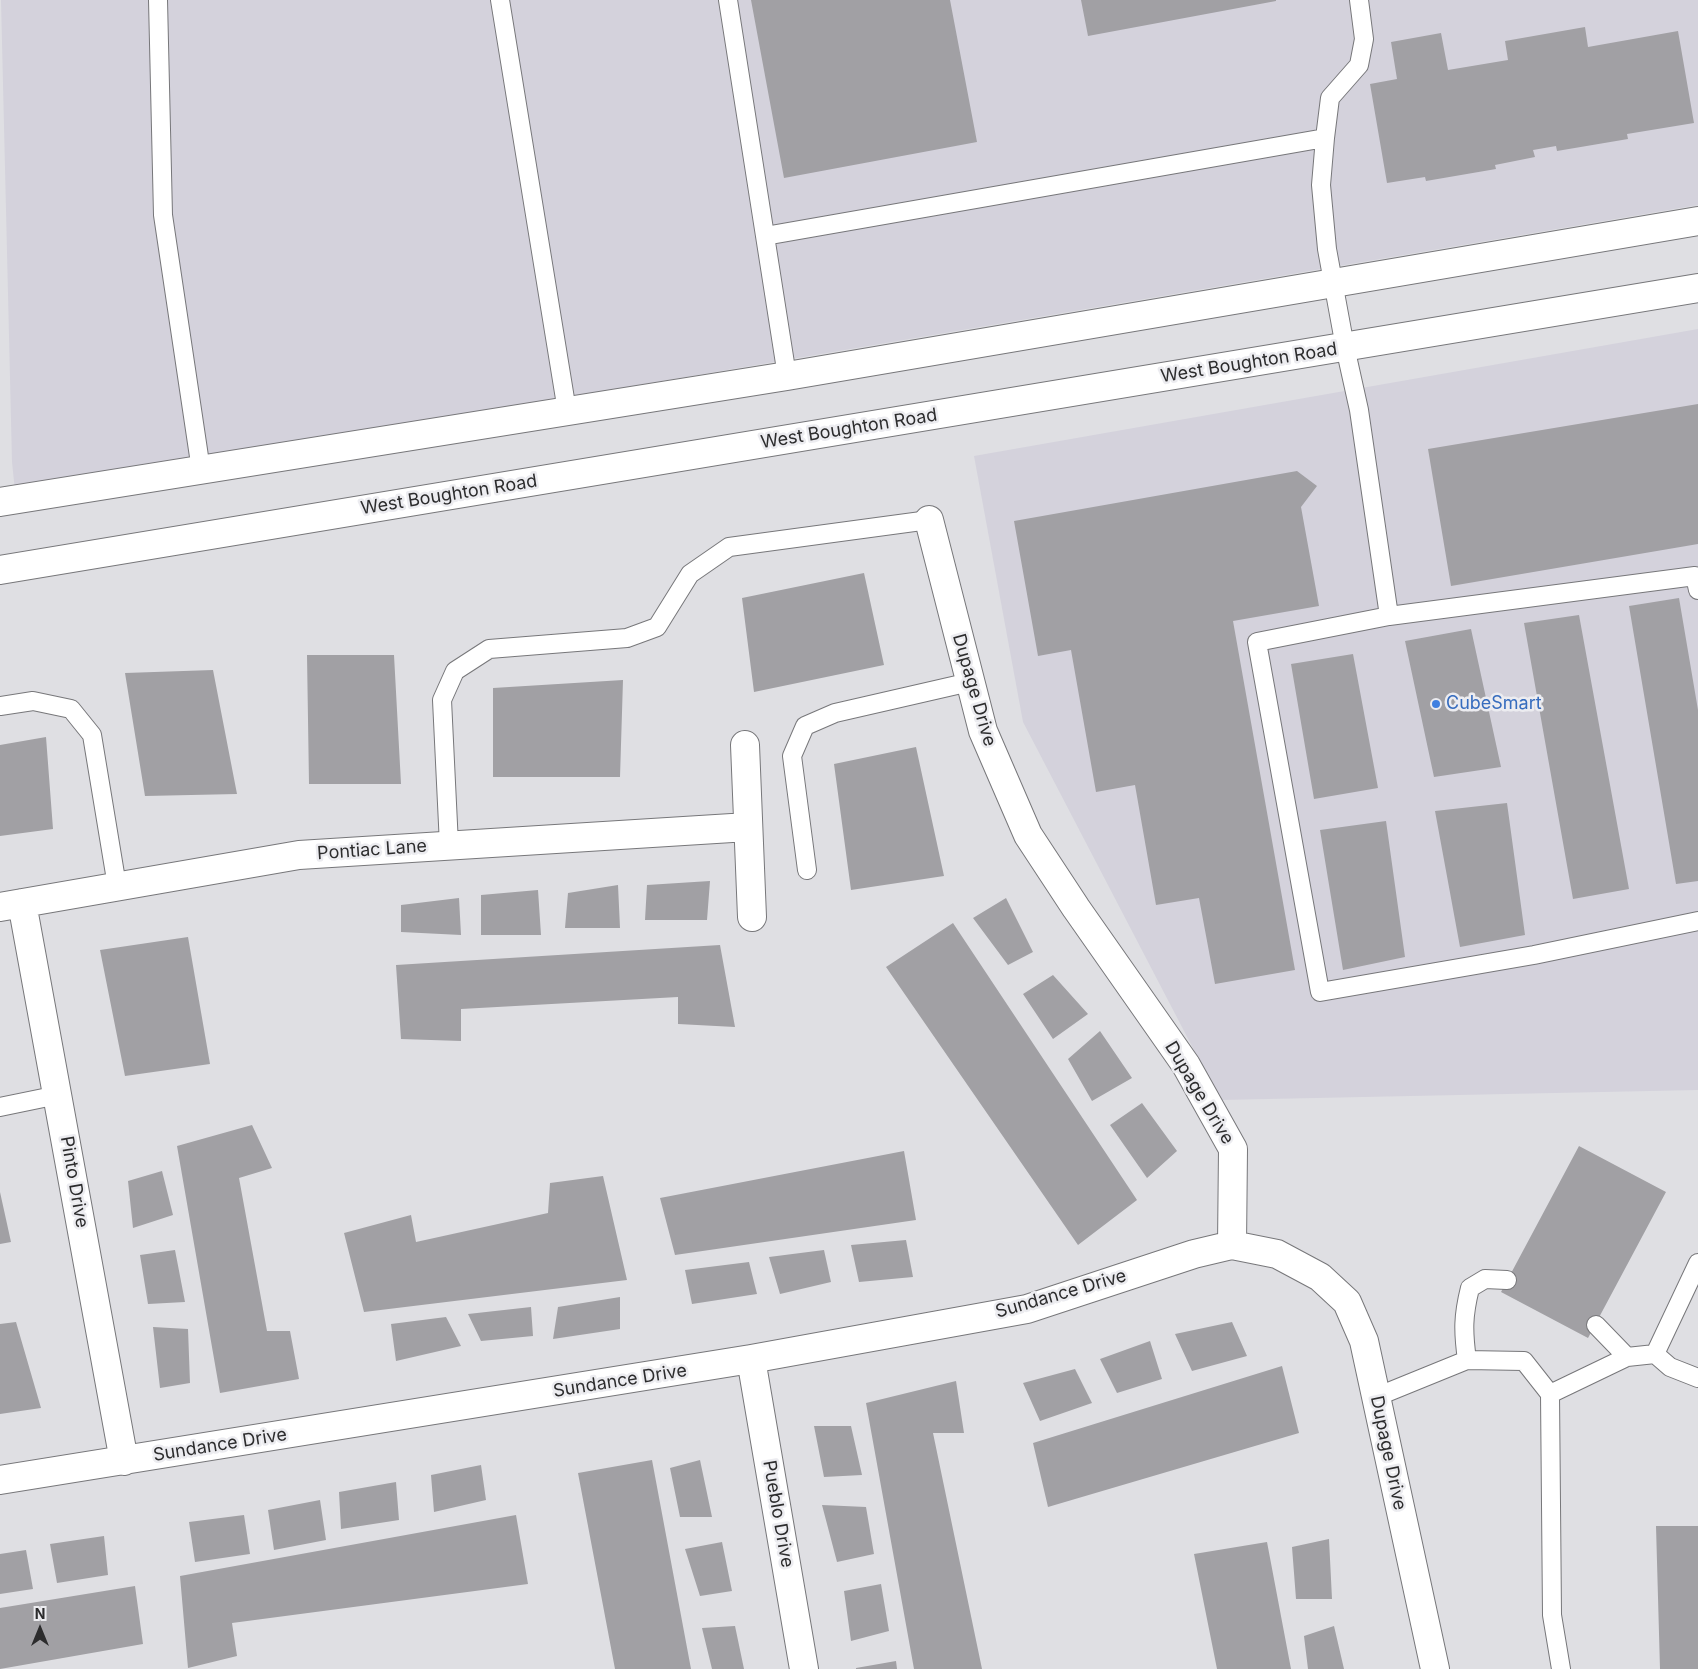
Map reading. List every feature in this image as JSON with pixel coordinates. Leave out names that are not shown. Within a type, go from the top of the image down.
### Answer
[{"type":"street","points":[[0,502],[787,376],[1698,221]]},
{"type":"street","name":"West Boughton Road","points":[[0,570],[1698,288]]},
{"type":"street","name":"Dupage Drive","points":[[929,520],[983,731],[1028,835],[1076,908],[1186,1065],[1233,1149],[1232,1245],[1277,1254],[1320,1277],[1347,1302],[1364,1341],[1435,1669]]},
{"type":"street","points":[[745,745],[752,917]]},
{"type":"street","name":"Pontiac Lane","points":[[11,905],[299,854],[748,827]]},
{"type":"street","name":"Pinto Drive","points":[[11,905],[58,1095],[124,1461]]},
{"type":"street","name":"Sundance Drive","points":[[0,1480],[751,1359],[1027,1309],[1194,1254],[1232,1245]]},
{"type":"street","name":"Pueblo Drive","points":[[751,1359],[804,1669]]},
{"type":"lane","points":[[158,0],[163,215],[201,470]]},
{"type":"lane","points":[[500,0],[567,411]]},
{"type":"lane","points":[[728,0],[787,376]]},
{"type":"lane","points":[[1359,0],[1364,39],[1360,65],[1330,98],[1321,185],[1328,249],[1345,347],[1359,410],[1389,616]]},
{"type":"lane","points":[[765,236],[1325,138]]},
{"type":"lane","points":[[449,845],[442,700],[456,671],[489,648],[628,638],[657,627],[690,574],[730,547],[929,520]]},
{"type":"lane","points":[[1698,590],[1695,576],[1389,616],[1258,642],[1320,992],[1534,955],[1698,921]]},
{"type":"lane","points":[[807,870],[792,756],[805,726],[835,713],[970,682]]},
{"type":"lane","points":[[0,706],[33,701],[71,708],[92,735],[117,886]]},
{"type":"lane","points":[[0,1107],[58,1095]]},
{"type":"lane","points":[[1655,1354],[1698,1263]]},
{"type":"lane","points":[[1467,1360],[1463,1330],[1470,1288],[1485,1279],[1507,1280]]},
{"type":"lane","points":[[1596,1325],[1627,1357]]},
{"type":"lane","points":[[1550,1394],[1627,1357],[1655,1354],[1670,1367],[1698,1378]]},
{"type":"lane","points":[[1376,1397],[1467,1360],[1524,1361],[1550,1394],[1552,1616],[1561,1669]]},
{"type":"shaded area","points":[[1,0],[1698,0],[1698,205],[15,491],[12,462]]},
{"type":"shaded area","points":[[1698,329],[1698,1090],[1220,1100],[1023,722],[974,456]]},
{"type":"building","points":[[751,0],[950,0],[977,142],[784,178]]},
{"type":"building","points":[[1081,0],[1276,0],[1276,1],[1088,36]]},
{"type":"building","points":[[1585,27],[1588,47],[1678,31],[1694,123],[1627,134],[1628,139],[1557,151],[1556,146],[1533,150],[1535,157],[1495,165],[1496,169],[1426,181],[1425,177],[1387,183],[1370,84],[1397,79],[1391,42],[1441,33],[1448,70],[1508,60],[1505,41]]},
{"type":"building","points":[[1698,404],[1698,544],[1451,586],[1428,449]]},
{"type":"building","points":[[1297,471],[1317,486],[1301,507],[1319,606],[1233,621],[1295,970],[1215,984],[1199,898],[1156,905],[1135,785],[1096,792],[1071,650],[1038,656],[1014,521]]},
{"type":"building","points":[[864,573],[884,665],[754,692],[742,598]]},
{"type":"building","points":[[1679,598],[1698,710],[1698,881],[1676,884],[1629,606]]},
{"type":"building","points":[[1579,615],[1629,889],[1573,899],[1524,623]]},
{"type":"building","points":[[1471,629],[1501,767],[1434,777],[1405,641]]},
{"type":"building","points":[[1353,654],[1378,788],[1314,799],[1291,664]]},
{"type":"building","points":[[307,655],[394,655],[401,784],[309,784]]},
{"type":"building","points":[[213,670],[237,794],[145,796],[125,673]]},
{"type":"building","points":[[623,680],[620,777],[493,777],[493,688]]},
{"type":"building","points":[[46,737],[53,829],[0,836],[0,745]]},
{"type":"building","points":[[916,747],[944,876],[851,890],[834,764]]},
{"type":"building","points":[[1507,803],[1525,935],[1460,947],[1435,811]]},
{"type":"building","points":[[1386,821],[1405,957],[1343,970],[1320,830]]},
{"type":"building","points":[[710,881],[707,920],[645,920],[647,885]]},
{"type":"building","points":[[618,885],[620,928],[565,928],[568,893]]},
{"type":"building","points":[[538,890],[541,935],[481,935],[481,895]]},
{"type":"building","points":[[459,898],[461,935],[401,932],[401,905]]},
{"type":"building","points":[[1006,898],[1033,952],[1008,965],[973,918]]},
{"type":"building","points":[[953,923],[1137,1200],[1078,1245],[886,967]]},
{"type":"building","points":[[188,937],[210,1064],[125,1076],[100,950]]},
{"type":"building","points":[[720,945],[735,1027],[678,1024],[678,997],[461,1009],[461,1041],[401,1039],[396,965]]},
{"type":"building","points":[[1053,975],[1088,1014],[1053,1039],[1023,994]]},
{"type":"building","points":[[1100,1031],[1132,1078],[1092,1101],[1068,1059]]},
{"type":"building","points":[[1142,1103],[1177,1151],[1147,1178],[1110,1125]]},
{"type":"building","points":[[252,1125],[272,1168],[239,1178],[267,1331],[290,1331],[299,1379],[220,1393],[177,1146]]},
{"type":"building","points":[[1579,1146],[1666,1192],[1588,1338],[1501,1292]]},
{"type":"building","points":[[904,1151],[916,1220],[675,1255],[660,1198]]},
{"type":"building","points":[[162,1171],[173,1215],[133,1228],[128,1181]]},
{"type":"building","points":[[603,1176],[627,1280],[364,1312],[344,1233],[411,1215],[416,1242],[548,1213],[550,1183]]},
{"type":"building","points":[[0,1192],[11,1242],[0,1244]]},
{"type":"building","points":[[906,1240],[913,1277],[859,1282],[851,1245]]},
{"type":"building","points":[[175,1250],[185,1302],[148,1304],[140,1255]]},
{"type":"building","points":[[824,1250],[831,1282],[780,1294],[769,1257]]},
{"type":"building","points":[[749,1262],[757,1294],[692,1304],[685,1270]]},
{"type":"building","points":[[620,1297],[620,1329],[553,1339],[558,1307]]},
{"type":"building","points":[[531,1307],[533,1336],[481,1341],[468,1314]]},
{"type":"building","points":[[446,1317],[461,1346],[396,1361],[391,1324]]},
{"type":"building","points":[[16,1322],[41,1408],[0,1414],[0,1324]]},
{"type":"building","points":[[1232,1322],[1247,1356],[1192,1371],[1175,1334]]},
{"type":"building","points":[[153,1327],[188,1329],[190,1383],[160,1388]]},
{"type":"building","points":[[1150,1341],[1162,1379],[1117,1393],[1100,1359]]},
{"type":"building","points":[[1282,1366],[1299,1433],[1048,1507],[1033,1443]]},
{"type":"building","points":[[1075,1369],[1092,1403],[1040,1421],[1023,1383]]},
{"type":"building","points":[[956,1381],[964,1433],[933,1433],[982,1669],[914,1669],[866,1403]]},
{"type":"building","points":[[814,1426],[851,1426],[862,1475],[824,1477]]},
{"type":"building","points":[[652,1460],[691,1669],[615,1669],[578,1473]]},
{"type":"building","points":[[700,1460],[712,1517],[680,1517],[670,1468]]},
{"type":"building","points":[[481,1465],[486,1500],[434,1512],[431,1475]]},
{"type":"building","points":[[396,1482],[399,1520],[341,1529],[339,1492]]},
{"type":"building","points":[[320,1500],[326,1540],[274,1550],[268,1510]]},
{"type":"building","points":[[822,1505],[866,1507],[874,1554],[837,1562]]},
{"type":"building","points":[[244,1515],[250,1554],[195,1562],[189,1522]]},
{"type":"building","points":[[516,1515],[528,1584],[232,1623],[237,1656],[188,1668],[180,1576]]},
{"type":"building","points":[[1656,1526],[1698,1526],[1698,1669],[1660,1669]]},
{"type":"building","points":[[104,1536],[108,1575],[57,1583],[50,1544]]},
{"type":"building","points":[[1329,1539],[1332,1599],[1296,1599],[1292,1547]]},
{"type":"building","points":[[722,1542],[732,1591],[700,1596],[685,1549]]},
{"type":"building","points":[[1267,1542],[1291,1669],[1217,1669],[1194,1554]]},
{"type":"building","points":[[26,1550],[33,1589],[0,1594],[0,1554]]},
{"type":"building","points":[[881,1584],[889,1631],[851,1641],[844,1591]]},
{"type":"building","points":[[135,1586],[143,1644],[0,1669],[0,1608]]},
{"type":"building","points":[[735,1626],[744,1669],[712,1669],[702,1628]]},
{"type":"building","points":[[1334,1626],[1344,1669],[1308,1669],[1304,1636]]},
{"type":"building","points":[[896,1661],[897,1669],[856,1669],[856,1668]]},
{"type":"place","name":"CubeSmart","points":[[1436,704]]}]
